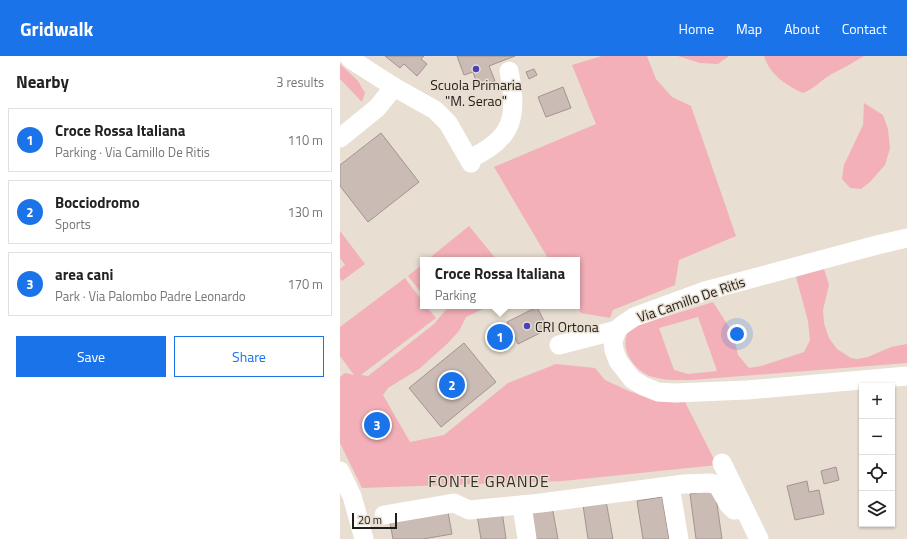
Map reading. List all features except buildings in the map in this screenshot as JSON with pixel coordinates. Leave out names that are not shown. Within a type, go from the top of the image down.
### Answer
[{"type":"street","points":[[348,56],[394,87],[435,110],[448,123],[470,161],[500,139],[509,127],[514,103],[509,71]]},
{"type":"street","points":[[340,138],[377,108],[394,87]]},
{"type":"street","name":"Via Camillo De Ritis","points":[[617,330],[634,317],[705,291],[907,238]]},
{"type":"street","points":[[559,345],[617,330]]},
{"type":"street","points":[[617,330],[613,341],[614,350],[618,361],[632,379],[643,386],[658,392],[675,393],[747,390],[907,376]]},
{"type":"street","points":[[722,463],[759,539]]},
{"type":"street","points":[[340,471],[352,496],[364,539]]},
{"type":"street","points":[[384,515],[454,503],[469,510],[522,505],[670,486],[710,483],[718,486],[728,505],[734,510],[744,509]]},
{"type":"street","points":[[670,486],[679,539]]},
{"type":"street","points":[[522,505],[527,539]]},
{"type":"shaded area","points":[[602,56],[647,56],[656,79],[672,97],[691,106],[736,236],[679,260],[675,285],[613,310],[610,318],[581,313],[578,309],[580,309],[580,257],[547,257],[494,167],[596,124],[572,65]]},
{"type":"shaded area","points":[[678,56],[729,56],[718,64],[700,63]]},
{"type":"shaded area","points":[[764,56],[864,56],[830,75],[803,93],[779,79],[770,69]]},
{"type":"shaded area","points":[[340,64],[358,81],[365,93],[362,102],[340,79]]},
{"type":"shaded area","points":[[864,103],[883,115],[888,129],[890,148],[885,165],[870,182],[861,189],[850,188],[842,179],[844,165],[863,125]]},
{"type":"shaded area","points":[[469,226],[494,257],[431,257]]},
{"type":"shaded area","points":[[340,231],[365,264],[342,281],[340,278],[340,269],[345,265],[340,258]]},
{"type":"shaded area","points":[[420,266],[420,291],[408,276]]},
{"type":"shaded area","points":[[824,269],[829,285],[823,310],[824,323],[829,338],[837,349],[851,358],[857,359],[868,357],[891,347],[907,344],[907,363],[691,380],[672,380],[647,375],[631,361],[625,341],[630,330],[636,326],[713,302],[733,333],[738,355],[749,368],[761,366],[804,352],[810,340],[808,321],[796,277]],"holes":[[[698,317],[717,371],[688,374],[674,370],[659,328]]]},
{"type":"shaded area","points":[[405,278],[420,298],[420,309],[428,309],[436,318],[361,375],[368,376],[434,324],[446,309],[483,309],[466,317],[459,331],[447,344],[419,369],[388,388],[383,395],[410,442],[444,435],[508,383],[556,364],[595,368],[605,380],[631,392],[662,399],[683,398],[717,465],[563,481],[362,488],[340,443],[340,377],[345,373],[354,375],[340,356],[340,327]]},
{"type":"place","name":"Scuola Primaria \"M. Serao\"","points":[[476,69]]},
{"type":"place","name":"CRI Ortona","points":[[527,326]]},
{"type":"place","name":"Croce Rossa Italiana","points":[[500,337]]},
{"type":"place","name":"Bocciodromo","points":[[452,385]]},
{"type":"place","name":"area cani","points":[[377,425]]},
{"type":"district","name":"FONTE GRANDE","points":[[489,481]]}]
